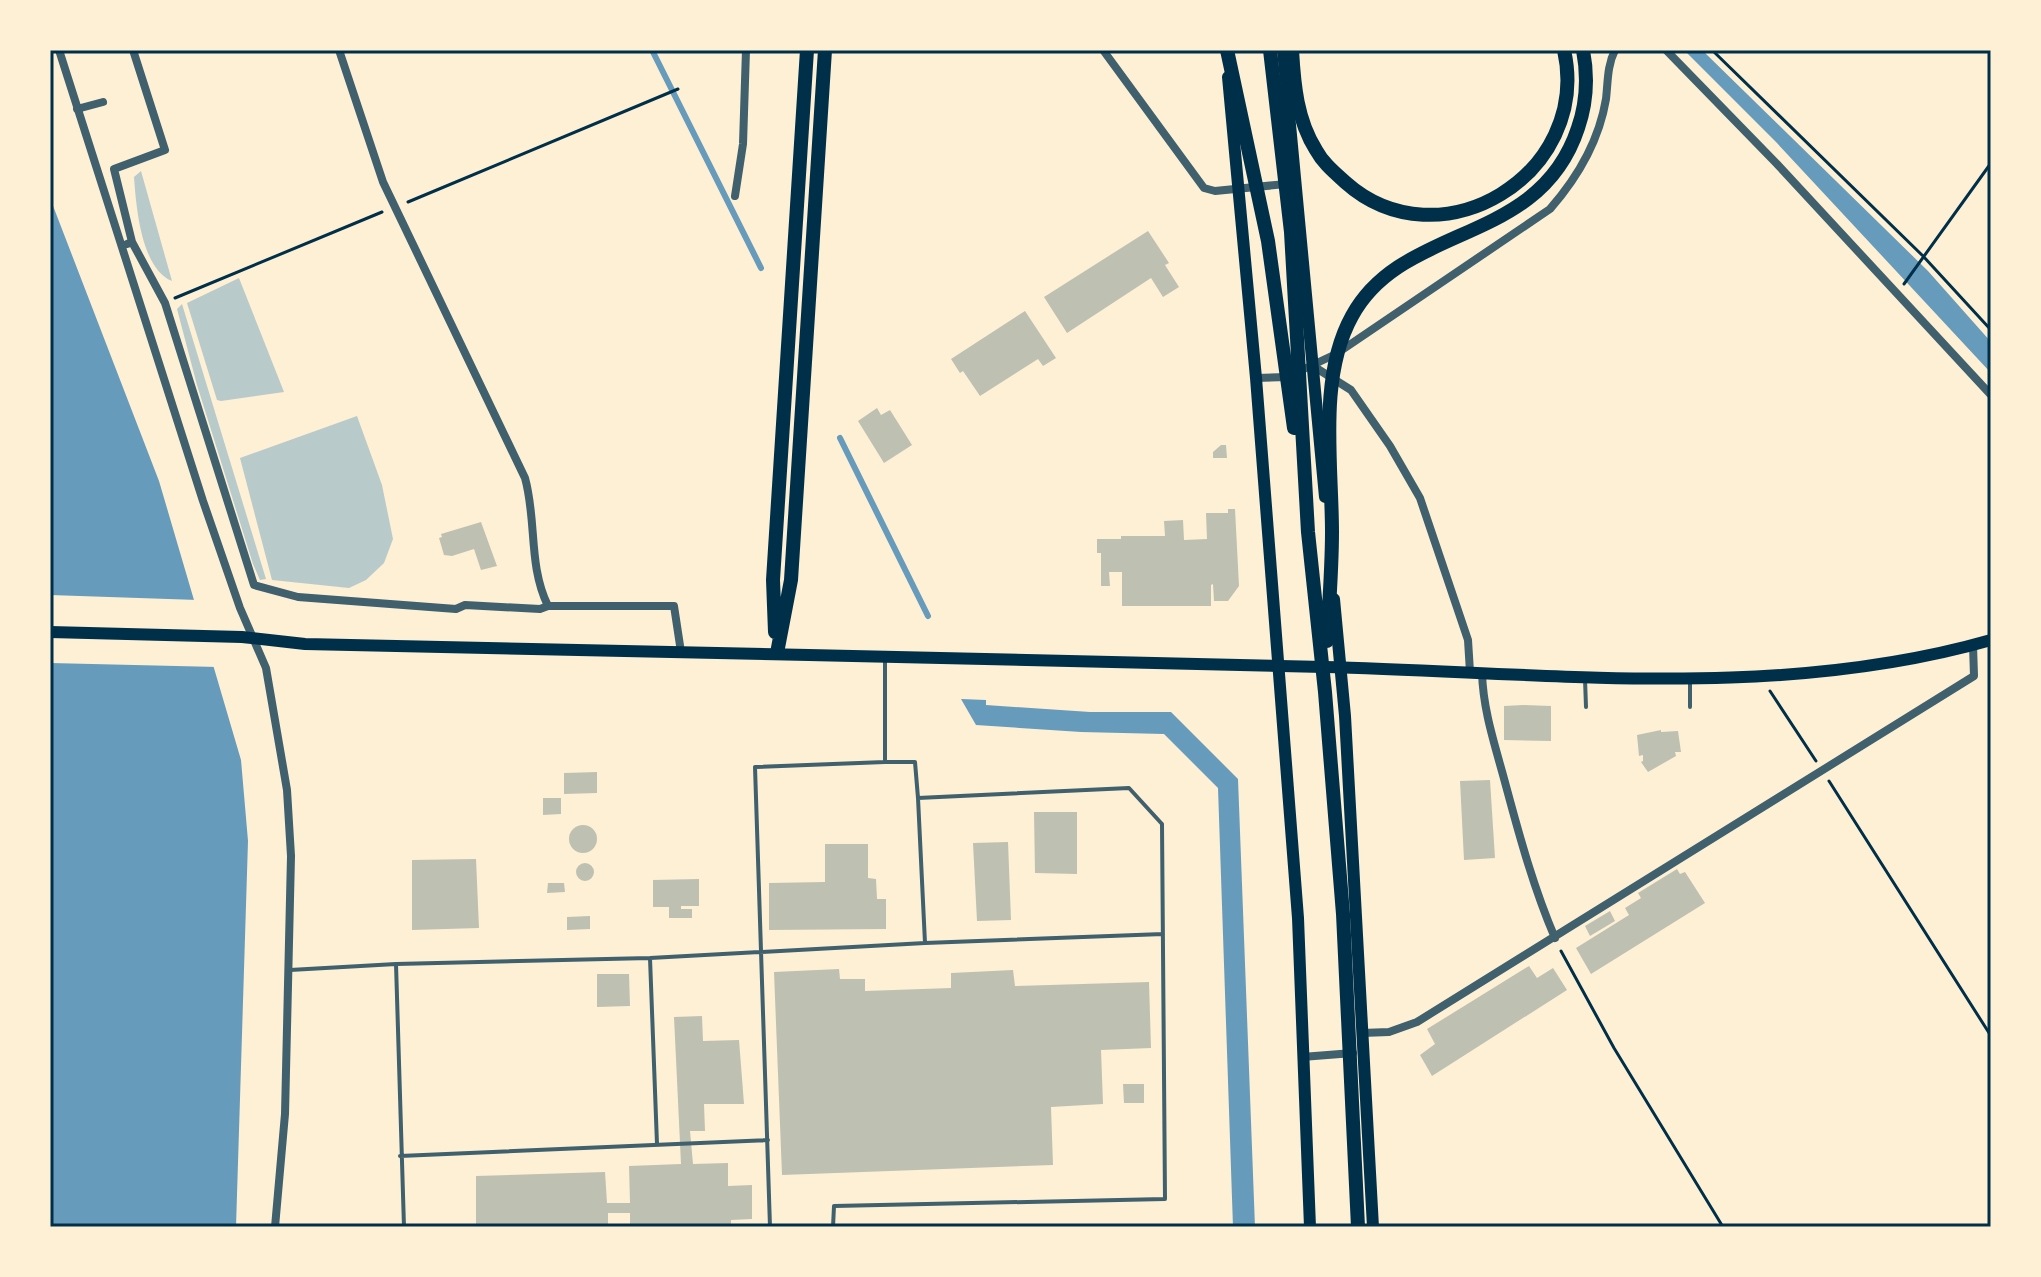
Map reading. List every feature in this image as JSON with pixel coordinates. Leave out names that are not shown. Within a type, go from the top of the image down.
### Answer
[{"type":"highway","points":[[777,653],[773,580],[807,50]]},
{"type":"highway","points":[[777,653],[791,580],[825,50]]},
{"type":"highway","points":[[1226,50],[1268,241],[1308,532],[1343,914],[1358,1227]]},
{"type":"highway","points":[[1270,50],[1291,232],[1308,532]]},
{"type":"highway","points":[[1292,50],[1298,104],[1316,151],[1350,187],[1383,205],[1418,214],[1467,210],[1493,200],[1517,184],[1538,162],[1554,140],[1563,111],[1567,82],[1564,50]]},
{"type":"highway","points":[[1325,692],[1332,534],[1331,409],[1334,362],[1342,337],[1366,295],[1383,278],[1427,251],[1497,220],[1543,186],[1560,166],[1573,143],[1587,90],[1583,50]]},
{"type":"main road","points":[[1226,50],[1256,378],[1298,918],[1310,1227]]},
{"type":"main road","points":[[1283,50],[1341,667],[1373,1227]]},
{"type":"main road","points":[[50,632],[248,637],[305,644],[1690,677],[1762,677],[1848,670],[1991,640]]},
{"type":"street","points":[[59,50],[248,637],[266,668],[287,790],[291,856],[285,1114],[275,1227]]},
{"type":"street","points":[[133,50],[165,150],[114,169],[132,242],[165,303],[254,585],[298,597],[456,609],[465,605],[540,609],[548,606],[674,606],[681,652]]},
{"type":"street","points":[[339,50],[365,134],[395,207],[525,478],[537,577],[548,606]]},
{"type":"street","points":[[735,196],[743,144],[746,50]]},
{"type":"street","points":[[1103,50],[1204,188],[1215,191],[1295,183]]},
{"type":"street","points":[[1256,378],[1287,377],[1336,354],[1550,209],[1574,180],[1593,144],[1615,50]]},
{"type":"street","points":[[1666,50],[1777,164],[1991,395]]},
{"type":"street","points":[[77,109],[103,102]]},
{"type":"street","points":[[121,246],[132,242]]},
{"type":"street","points":[[1313,366],[1351,390],[1390,446],[1420,498],[1468,640],[1524,851],[1555,938]]},
{"type":"street","points":[[1362,1033],[1389,1032],[1417,1022],[1974,676],[1973,645]]},
{"type":"street","points":[[1302,1057],[1363,1052]]},
{"type":"lane","points":[[885,656],[885,762]]},
{"type":"lane","points":[[1585,676],[1586,707]]},
{"type":"lane","points":[[1690,677],[1690,707]]},
{"type":"lane","points":[[770,1227],[755,767],[915,762],[925,943]]},
{"type":"lane","points":[[833,1227],[834,1206],[1165,1199],[1162,824],[1129,788],[918,798]]},
{"type":"lane","points":[[289,970],[396,964],[650,958],[1163,934]]},
{"type":"lane","points":[[650,958],[657,1144]]},
{"type":"lane","points":[[396,964],[404,1227]]},
{"type":"lane","points":[[400,1156],[768,1140]]},
{"type":"path","points":[[1712,50],[1923,256],[1991,330]]},
{"type":"path","points":[[165,303],[678,89]]},
{"type":"path","points":[[1904,284],[1991,163]]},
{"type":"path","points":[[1762,677],[1991,1036]]},
{"type":"path","points":[[1555,938],[1578,986],[1723,1227]]},
{"type":"shaded area","points":[[141,171],[172,281],[153,264],[142,235],[134,177]]},
{"type":"shaded area","points":[[239,278],[284,392],[221,401],[217,400],[187,303]]},
{"type":"shaded area","points":[[182,304],[266,579],[260,580],[253,564],[197,385],[177,309]]},
{"type":"shaded area","points":[[357,416],[382,485],[393,539],[384,563],[366,580],[349,588],[272,580],[240,458]]},
{"type":"water","points":[[1684,50],[1702,50],[1928,271],[1991,342],[1991,373],[1776,142]]},
{"type":"water","points":[[50,198],[159,481],[241,760],[248,841],[236,1227],[50,1227]]},
{"type":"water","points":[[961,699],[986,700],[986,705],[1090,712],[1171,712],[1238,779],[1255,1227],[1233,1227],[1218,788],[1164,734],[976,725]]},
{"type":"pier","points":[[50,595],[198,600],[218,667],[50,663]]},
{"type":"building","points":[[1148,231],[1169,263],[1165,265],[1179,287],[1163,297],[1151,278],[1067,333],[1044,297]]},
{"type":"building","points":[[1025,311],[1056,358],[1043,366],[1038,359],[980,396],[951,359]]},
{"type":"building","points":[[877,408],[881,415],[890,410],[912,445],[884,463],[858,421]]},
{"type":"building","points":[[1226,445],[1227,458],[1213,458],[1213,452]]},
{"type":"building","points":[[1228,509],[1235,509],[1239,586],[1228,601],[1214,601],[1213,584],[1211,606],[1122,606],[1122,572],[1109,572],[1110,586],[1101,586],[1101,553],[1097,553],[1097,539],[1165,536],[1164,521],[1183,520],[1184,540],[1207,539],[1206,513],[1228,513]]},
{"type":"building","points":[[481,522],[497,566],[481,570],[474,549],[452,556],[444,555],[439,538],[441,534]]},
{"type":"building","points":[[1504,706],[1551,706],[1551,741],[1504,740]]},
{"type":"building","points":[[1661,730],[1678,731],[1681,752],[1675,752],[1676,756],[1648,772],[1641,762],[1643,755],[1639,756],[1637,735]]},
{"type":"building","points":[[597,772],[597,793],[564,794],[564,773]]},
{"type":"building","points":[[1490,780],[1495,858],[1464,860],[1460,781]]},
{"type":"building","points":[[543,798],[561,798],[561,814],[543,815]]},
{"type":"building","points":[[1034,812],[1077,812],[1077,874],[1035,873]]},
{"type":"building","points":[[583,825],[593,829],[597,839],[593,849],[583,853],[573,849],[569,839],[573,829]]},
{"type":"building","points":[[1008,842],[1011,920],[977,921],[973,843]]},
{"type":"building","points":[[825,844],[868,844],[868,878],[876,879],[877,899],[886,899],[886,929],[769,930],[769,883],[825,882]]},
{"type":"building","points":[[476,859],[479,928],[412,930],[412,860]]},
{"type":"building","points":[[585,863],[594,872],[585,881],[576,872]]},
{"type":"building","points":[[1677,869],[1680,874],[1685,872],[1705,903],[1591,974],[1576,948],[1629,915],[1625,908],[1641,898],[1638,893]]},
{"type":"building","points":[[699,879],[699,906],[681,906],[681,909],[692,909],[692,918],[669,918],[669,907],[653,907],[653,880]]},
{"type":"building","points":[[548,883],[564,883],[565,892],[547,893]]},
{"type":"building","points":[[1610,911],[1615,921],[1590,936],[1585,926]]},
{"type":"building","points":[[590,916],[590,929],[567,930],[567,917]]},
{"type":"building","points":[[1529,966],[1537,978],[1553,968],[1567,990],[1432,1076],[1420,1055],[1435,1044],[1427,1029]]},
{"type":"building","points":[[839,969],[840,979],[865,979],[865,991],[951,988],[951,973],[1013,970],[1015,986],[1149,982],[1151,1048],[1101,1050],[1103,1104],[1051,1107],[1053,1165],[782,1175],[774,972]]},
{"type":"building","points":[[597,974],[629,974],[630,1006],[597,1007]]},
{"type":"building","points":[[702,1016],[703,1041],[739,1040],[744,1104],[704,1104],[705,1131],[690,1131],[693,1164],[728,1163],[728,1186],[752,1185],[752,1219],[731,1220],[731,1227],[630,1227],[630,1213],[608,1213],[608,1227],[476,1227],[476,1176],[605,1172],[607,1203],[630,1203],[629,1166],[681,1164],[674,1017]]},
{"type":"building","points":[[1123,1084],[1144,1084],[1144,1103],[1124,1103]]},
{"type":"waterway","points":[[652,50],[761,268]]},
{"type":"waterway","points":[[840,438],[928,616]]}]
